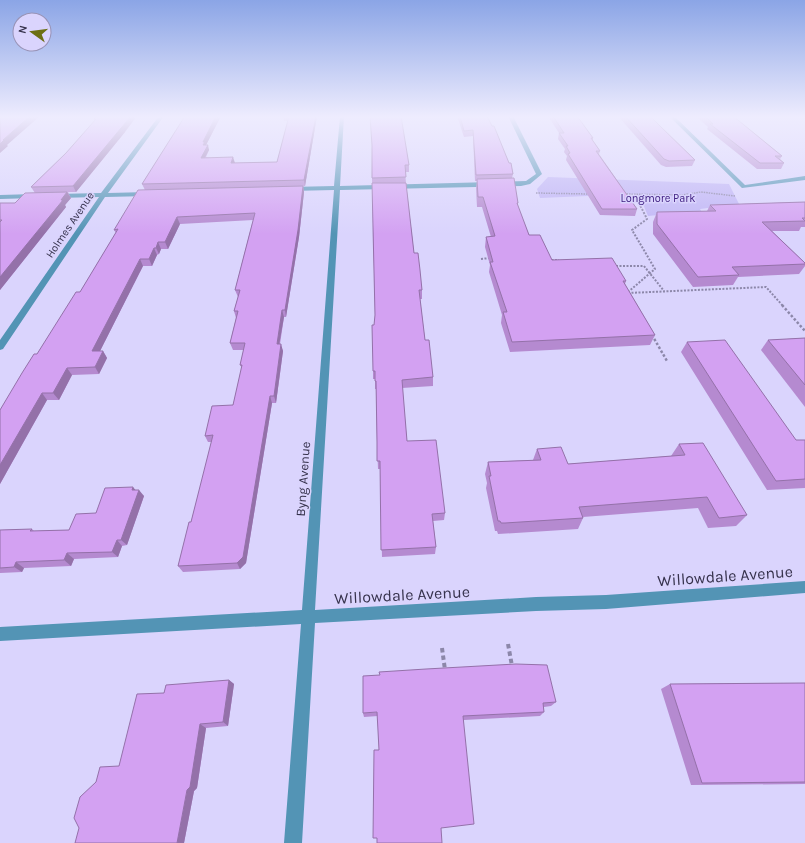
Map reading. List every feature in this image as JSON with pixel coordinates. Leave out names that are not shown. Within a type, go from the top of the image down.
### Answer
[{"type":"street","name":"Holmes Avenue","points":[[0,347],[104,194],[133,155]]},
{"type":"street","name":"Byng Avenue","points":[[293,843],[339,155]]},
{"type":"street","points":[[282,189],[521,184],[528,183],[539,174],[530,155]]},
{"type":"street","points":[[711,155],[744,187],[805,178]]},
{"type":"street","points":[[46,196],[157,193]]},
{"type":"street","points":[[0,197],[39,196]]},
{"type":"street","name":"Willowdale Avenue","points":[[0,634],[308,618],[536,604],[606,602],[805,587]]},
{"type":"path","points":[[621,194],[682,194],[701,192],[740,197]]},
{"type":"path","points":[[535,193],[592,194]]},
{"type":"path","points":[[626,293],[655,269],[632,230],[647,219],[635,194]]},
{"type":"path","points":[[546,257],[547,260],[562,260]]},
{"type":"path","points":[[481,259],[495,258]]},
{"type":"path","points":[[614,261],[619,273]]},
{"type":"path","points":[[616,266],[644,266],[664,291]]},
{"type":"path","points":[[624,286],[630,300]]},
{"type":"path","points":[[626,293],[766,287],[805,331]]},
{"type":"path","points":[[651,334],[667,361]]},
{"type":"path","points":[[508,644],[512,669]]},
{"type":"path","points":[[442,648],[445,672]]},
{"type":"green space","name":"Longmore Park","points":[[548,177],[729,184],[739,204],[700,209],[704,216],[648,216],[640,197],[635,194],[540,198],[537,189]]},
{"type":"building","points":[[64,155],[98,155],[73,186],[31,187]]},
{"type":"building","points":[[160,155],[202,155],[201,158],[233,157],[231,163],[277,162],[279,155],[309,155],[304,180],[142,184]]},
{"type":"building","points":[[372,155],[407,155],[409,165],[405,165],[406,177],[372,178]]},
{"type":"building","points":[[475,155],[506,155],[509,163],[511,163],[513,174],[476,175]]},
{"type":"building","points":[[569,155],[599,155],[637,209],[602,209]]},
{"type":"building","points":[[661,155],[690,155],[695,160],[669,161]]},
{"type":"building","points":[[750,155],[781,155],[775,156],[784,163],[760,163]]},
{"type":"building","points":[[514,178],[517,203],[529,235],[540,235],[552,260],[612,258],[626,281],[623,281],[655,335],[512,342],[503,312],[507,312],[490,262],[493,262],[486,237],[495,236],[483,197],[478,197],[477,179]]},
{"type":"building","points":[[372,183],[406,183],[414,253],[418,253],[422,290],[419,290],[425,340],[429,340],[433,377],[402,380],[407,441],[436,440],[445,513],[432,514],[436,547],[381,550],[380,461],[377,461],[376,381],[375,371],[373,371],[372,325],[374,325],[375,315]]},
{"type":"building","points":[[303,186],[298,230],[285,310],[282,310],[277,344],[281,344],[274,396],[270,396],[243,557],[237,563],[178,566],[189,522],[191,522],[213,435],[205,436],[212,406],[233,405],[242,365],[240,365],[245,343],[230,343],[238,311],[234,311],[240,290],[235,290],[255,213],[177,217],[165,242],[158,242],[149,259],[140,259],[92,351],[103,351],[95,367],[67,368],[53,393],[42,393],[0,465],[0,410],[34,354],[37,354],[76,292],[80,292],[118,229],[114,230],[138,190]]},
{"type":"building","points":[[67,192],[61,200],[63,200],[0,277],[0,222],[2,220],[0,220],[0,203],[15,203],[25,193]]},
{"type":"building","points":[[805,202],[805,218],[802,218],[805,221],[762,222],[805,264],[732,267],[739,275],[698,277],[657,224],[657,212],[716,211],[710,205]]},
{"type":"building","points":[[805,338],[805,385],[768,340]]},
{"type":"building","points":[[725,340],[796,440],[805,440],[805,479],[776,481],[687,342]]},
{"type":"building","points":[[703,443],[747,515],[719,518],[707,497],[579,507],[583,518],[505,523],[498,521],[489,476],[491,476],[488,462],[541,460],[537,449],[561,447],[568,464],[685,455],[679,444]]},
{"type":"building","points":[[133,487],[132,490],[139,490],[121,540],[117,540],[112,552],[67,553],[64,560],[16,562],[14,567],[0,568],[0,530],[69,530],[76,514],[96,513],[105,488]]},
{"type":"building","points":[[516,664],[547,665],[556,702],[543,703],[544,712],[463,716],[474,824],[441,828],[442,843],[377,843],[377,838],[373,838],[374,750],[379,750],[377,712],[363,713],[363,676],[380,675],[379,672]]},
{"type":"building","points":[[229,680],[223,722],[200,724],[190,787],[187,790],[177,843],[75,843],[79,828],[74,818],[80,797],[96,782],[100,767],[119,766],[137,694],[164,693],[166,685]]},
{"type":"building","points":[[805,683],[805,782],[702,783],[670,684]]}]
